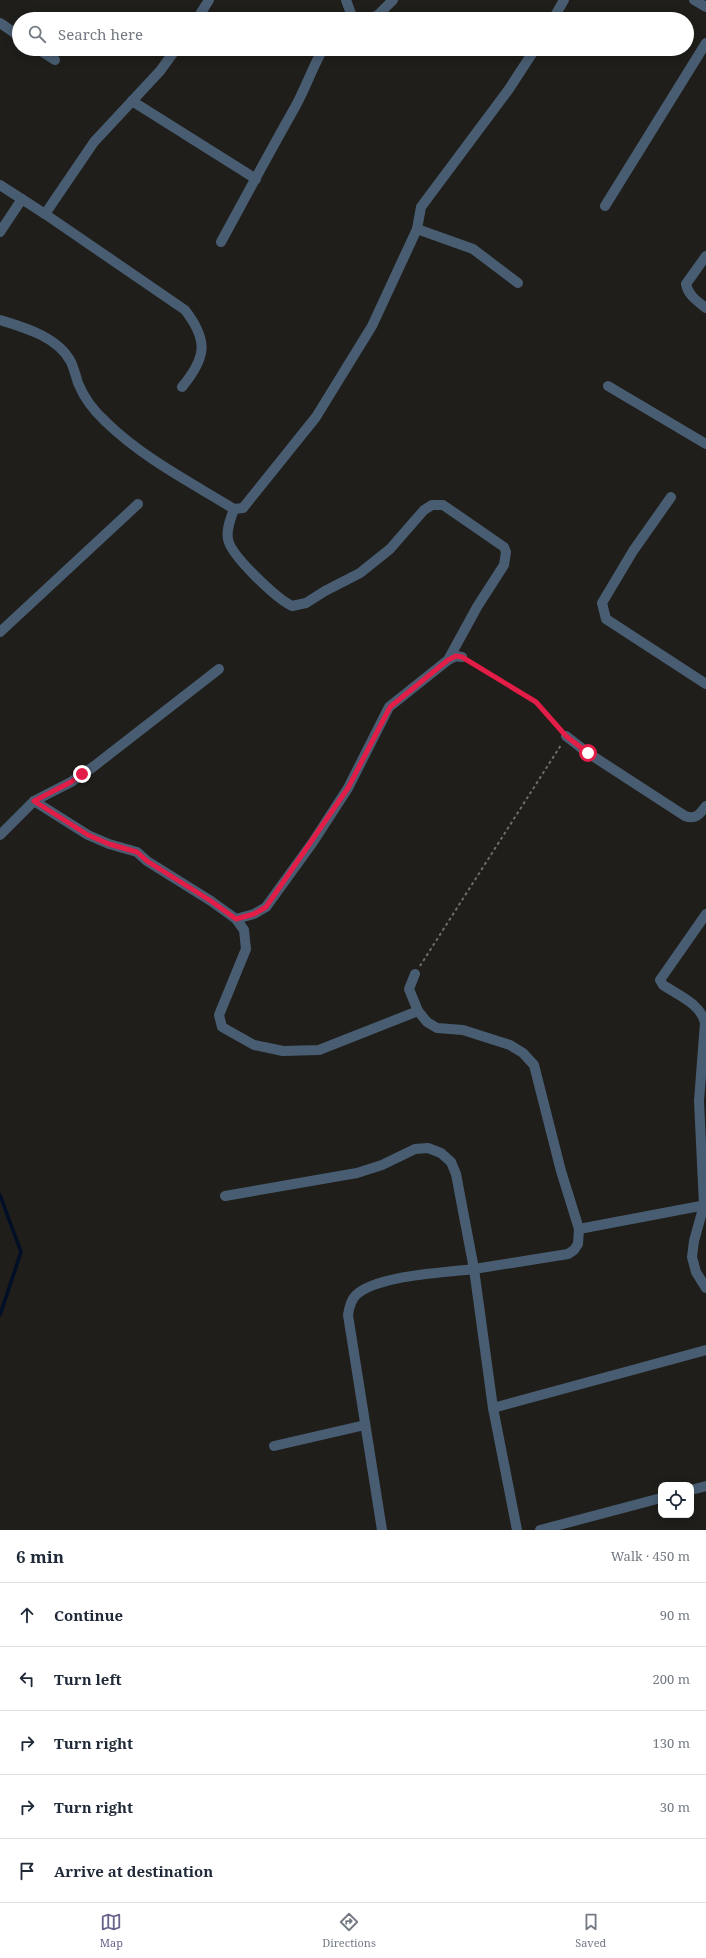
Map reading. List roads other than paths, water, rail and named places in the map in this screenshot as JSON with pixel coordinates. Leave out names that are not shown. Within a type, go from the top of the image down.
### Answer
[{"type":"street","points":[[201,12],[209,0]]},
{"type":"street","points":[[346,0],[350,12]]},
{"type":"street","points":[[381,12],[393,0]]},
{"type":"street","points":[[557,12],[564,0]]},
{"type":"street","points":[[694,0],[706,7]]},
{"type":"street","points":[[0,23],[12,31]]},
{"type":"street","points":[[605,206],[706,43]]},
{"type":"street","points":[[49,56],[55,60]]},
{"type":"street","points":[[45,214],[94,142],[160,71],[171,56]]},
{"type":"street","points":[[221,242],[282,128],[294,109],[320,56]]},
{"type":"street","points":[[0,320],[30,330],[61,348],[71,363],[85,397],[105,421],[146,455],[234,509],[243,508],[316,417],[372,326],[417,229],[421,207],[509,89],[530,56]]},
{"type":"street","points":[[132,101],[256,179]]},
{"type":"street","points":[[0,185],[185,310],[197,325],[203,348],[199,362],[182,387]]},
{"type":"street","points":[[0,232],[22,199]]},
{"type":"street","points":[[417,229],[473,249],[518,283]]},
{"type":"street","points":[[706,256],[686,284],[691,296],[706,308]]},
{"type":"street","points":[[608,386],[706,444]]},
{"type":"street","points":[[670,497],[602,603],[603,611],[606,619],[706,684]]},
{"type":"street","points":[[0,632],[138,504]]},
{"type":"street","points":[[234,509],[229,521],[228,538],[233,552],[278,596],[292,606],[306,603],[325,591],[360,573],[390,549],[424,510],[432,505],[443,505],[504,547],[506,552],[504,565],[477,608],[448,660]]},
{"type":"street","points":[[236,919],[254,914],[266,907],[348,788],[390,707],[448,660],[456,656],[462,657]]},
{"type":"street","points":[[0,835],[34,801],[71,782],[93,767],[219,669]]},
{"type":"street","points":[[566,736],[588,753],[685,816],[692,818],[697,816],[706,806]]},
{"type":"street","points":[[34,801],[88,835],[109,844],[137,852],[147,861],[211,901],[236,919],[244,930],[246,949],[219,1015],[222,1026],[254,1045],[283,1051],[319,1050],[418,1011]]},
{"type":"street","points":[[706,914],[660,980],[663,984],[702,1011],[705,1023],[699,1101],[705,1205],[694,1241],[692,1257],[696,1272],[706,1288]]},
{"type":"street","points":[[382,1530],[348,1315],[350,1304],[356,1295],[382,1281],[474,1269],[568,1254],[574,1250],[578,1244],[580,1229],[561,1171],[534,1065],[523,1052],[510,1045],[463,1030],[437,1028],[427,1022],[418,1011],[409,990],[415,974]]},
{"type":"street","points":[[225,1196],[357,1172],[382,1165],[415,1150],[428,1148],[441,1153],[451,1162],[456,1174],[474,1269],[493,1408],[517,1530]]},
{"type":"street","points":[[580,1229],[705,1205]]},
{"type":"street","points":[[493,1408],[706,1350]]},
{"type":"street","points":[[274,1446],[365,1425]]},
{"type":"street","points":[[694,1489],[706,1486]]},
{"type":"street","points":[[540,1530],[658,1499]]},
{"type":"waterway","points":[[0,1195],[21,1252],[0,1315]]}]
